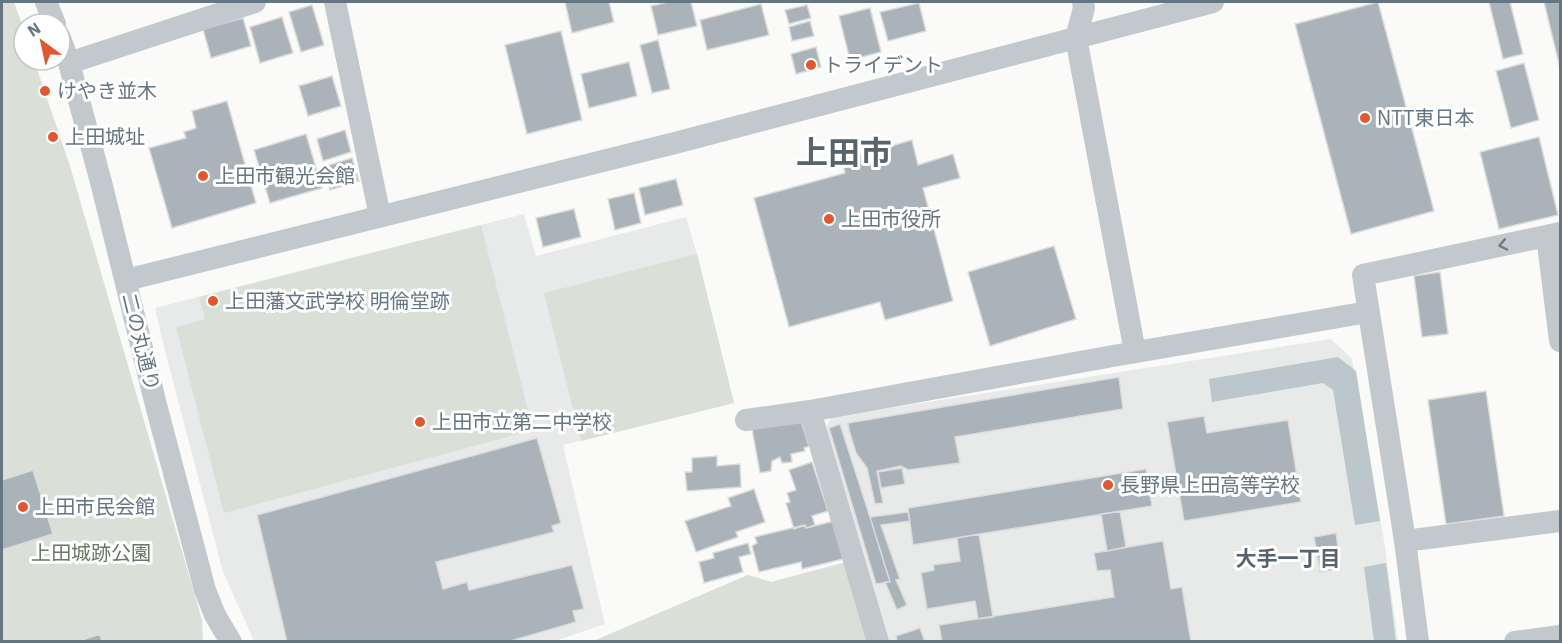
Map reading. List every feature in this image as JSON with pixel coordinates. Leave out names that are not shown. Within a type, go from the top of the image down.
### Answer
[{"type":"street","points":[[72,62],[255,2]]},
{"type":"street","points":[[335,2],[380,216]]},
{"type":"street","points":[[1083,2],[1084,9],[1076,38],[1135,352]]},
{"type":"street","points":[[126,280],[675,143],[1213,2]]},
{"type":"street","name":"二の丸通り","points":[[71,72],[205,590],[215,615],[231,642]]},
{"type":"street","points":[[1418,642],[1405,541],[1363,275],[1554,234],[1560,341]]},
{"type":"street","points":[[746,420],[810,411],[1368,312]]},
{"type":"street","points":[[810,411],[878,642]]},
{"type":"street","points":[[1405,541],[1560,521]]},
{"type":"street","points":[[1515,642],[1560,636]]},
{"type":"shaded area","name":"上田市立第二中学校","points":[[524,214],[536,256],[686,217],[734,403],[563,445],[605,624],[552,642],[254,641],[223,572],[155,308]]},
{"type":"shaded area","name":"長野県上田高等学校","points":[[1331,339],[1352,359],[1384,540],[1398,641],[591,642],[748,575],[771,582],[854,560],[824,430],[832,417]]},
{"type":"shaded area","points":[[1338,357],[1356,371],[1380,521],[1355,525],[1333,390],[1323,383],[1212,402],[1209,379]]},
{"type":"shaded area","points":[[1386,563],[1396,641],[1374,641],[1364,567]]},
{"type":"green space","name":"上田城跡公園","points":[[2,2],[14,2],[18,12],[12,12],[12,72],[38,72],[70,166],[202,620],[203,641],[2,641]]},
{"type":"green space","points":[[481,225],[533,430],[224,513],[176,327],[205,319],[199,297]]},
{"type":"green space","points":[[697,254],[734,403],[581,441],[544,293]]},
{"type":"green space","points":[[854,560],[878,642],[591,642],[748,575],[771,582]]},
{"type":"building","points":[[565,2],[609,2],[614,22],[572,33]]},
{"type":"building","points":[[668,2],[691,2],[697,26],[658,35],[651,6]]},
{"type":"building","name":"NTT東日本","points":[[1378,2],[1434,211],[1351,234],[1295,24]]},
{"type":"building","points":[[1489,2],[1510,2],[1523,54],[1503,59]]},
{"type":"building","points":[[1544,2],[1560,2],[1560,68]]},
{"type":"building","points":[[919,3],[926,31],[888,41],[880,12]]},
{"type":"building","points":[[761,4],[769,35],[707,50],[700,20]]},
{"type":"building","points":[[312,5],[324,45],[301,52],[289,12]]},
{"type":"building","points":[[807,5],[811,18],[789,24],[785,10]]},
{"type":"building","points":[[870,8],[881,52],[850,60],[839,16]]},
{"type":"building","points":[[282,17],[293,53],[260,63],[250,27]]},
{"type":"building","points":[[243,18],[251,46],[211,58],[203,29]]},
{"type":"building","points":[[810,21],[814,36],[792,41],[789,27]]},
{"type":"building","points":[[561,31],[582,120],[527,134],[505,45]]},
{"type":"building","points":[[658,40],[670,89],[652,93],[640,45]]},
{"type":"building","points":[[816,47],[821,67],[796,74],[791,54]]},
{"type":"building","points":[[629,62],[637,96],[589,108],[581,74]]},
{"type":"building","points":[[1524,63],[1539,120],[1511,128],[1496,71]]},
{"type":"building","points":[[332,76],[341,106],[308,116],[299,86]]},
{"type":"building","name":"上田市観光会館","points":[[227,101],[256,203],[172,228],[149,148],[186,138],[184,132],[196,128],[192,111]]},
{"type":"building","points":[[345,130],[351,152],[323,161],[317,139]]},
{"type":"building","points":[[306,134],[322,188],[270,203],[254,150]]},
{"type":"building","points":[[1539,137],[1558,215],[1499,229],[1480,152]]},
{"type":"building","points":[[912,140],[918,165],[953,154],[960,178],[923,188],[953,301],[885,320],[880,302],[789,327],[754,198],[845,173],[842,160]]},
{"type":"building","points":[[352,158],[359,181],[330,190],[323,167]]},
{"type":"building","points":[[676,179],[683,205],[645,215],[639,188]]},
{"type":"building","points":[[634,193],[641,223],[615,230],[608,199]]},
{"type":"building","points":[[574,209],[581,237],[543,247],[536,218]]},
{"type":"building","points":[[1054,246],[1076,319],[990,346],[968,272]]},
{"type":"building","points":[[1440,272],[1448,334],[1422,337],[1414,276]]},
{"type":"building","points":[[1119,377],[1123,409],[955,437],[960,463],[908,470],[901,466],[877,471],[883,503],[875,504],[867,468],[856,453],[849,430],[848,423]]},
{"type":"building","points":[[1486,391],[1504,516],[1446,524],[1428,400]]},
{"type":"building","points":[[1204,416],[1207,433],[1288,420],[1301,502],[1184,521],[1167,422]]},
{"type":"building","points":[[801,420],[809,446],[804,448],[805,451],[791,454],[792,462],[782,463],[780,457],[772,461],[771,471],[760,473],[752,429]]},
{"type":"building","points":[[840,424],[890,582],[876,584],[829,428]]},
{"type":"building","points":[[537,438],[561,523],[552,526],[554,532],[436,562],[443,589],[467,582],[469,590],[572,565],[584,609],[573,611],[576,622],[507,642],[287,642],[257,515]]},
{"type":"building","points":[[717,456],[717,466],[740,464],[741,487],[687,491],[685,472],[692,472],[692,458]]},
{"type":"building","points":[[812,462],[828,511],[812,516],[815,525],[806,528],[805,525],[794,529],[786,503],[790,502],[787,493],[796,490],[789,470]]},
{"type":"building","points":[[902,468],[905,484],[881,488],[878,472]]},
{"type":"building","points":[[1146,469],[1152,506],[913,545],[908,508]]},
{"type":"building","name":"上田市民会館","points":[[33,470],[53,534],[2,550],[2,480]]},
{"type":"building","points":[[754,489],[765,522],[736,532],[738,537],[696,552],[685,521],[731,506],[728,498]]},
{"type":"building","points":[[1120,511],[1126,547],[1107,551],[1101,514]]},
{"type":"building","points":[[908,512],[910,521],[881,525],[900,579],[896,580],[907,605],[897,610],[885,582],[890,582],[870,517]]},
{"type":"building","points":[[834,521],[843,559],[802,569],[801,562],[759,572],[752,546],[757,543],[755,537],[805,525],[806,528]]},
{"type":"building","points":[[1336,533],[1341,569],[1320,572],[1314,537]]},
{"type":"building","points":[[979,534],[993,617],[978,619],[975,601],[927,609],[921,573],[934,570],[933,565],[960,561],[957,538]]},
{"type":"building","points":[[1163,541],[1171,589],[1182,587],[1191,642],[942,642],[939,625],[1114,597],[1110,570],[1097,571],[1094,553]]},
{"type":"building","points":[[748,543],[751,554],[739,557],[743,572],[704,583],[699,562],[714,558],[713,553]]},
{"type":"building","points":[[920,628],[925,642],[897,642],[896,636]]},
{"type":"building","points":[[100,634],[102,642],[86,642],[85,639]]},
{"type":"place","name":"トライデント","points":[[811,65]]},
{"type":"place","name":"けやき並木","points":[[45,91]]},
{"type":"place","name":"NTT東日本","points":[[1365,118]]},
{"type":"place","name":"上田城址","points":[[53,137]]},
{"type":"place","name":"上田市観光会館","points":[[203,176]]},
{"type":"place","name":"上田市役所","points":[[829,219]]},
{"type":"place","name":"上田藩文武学校 明倫堂跡","points":[[213,301]]},
{"type":"place","name":"上田市立第二中学校","points":[[420,422]]},
{"type":"place","name":"長野県上田高等学校","points":[[1108,485]]},
{"type":"place","name":"上田市民会館","points":[[23,507]]},
{"type":"district","name":"上田市","points":[[844,153]]},
{"type":"district","name":"大手一丁目","points":[[1288,559]]}]
